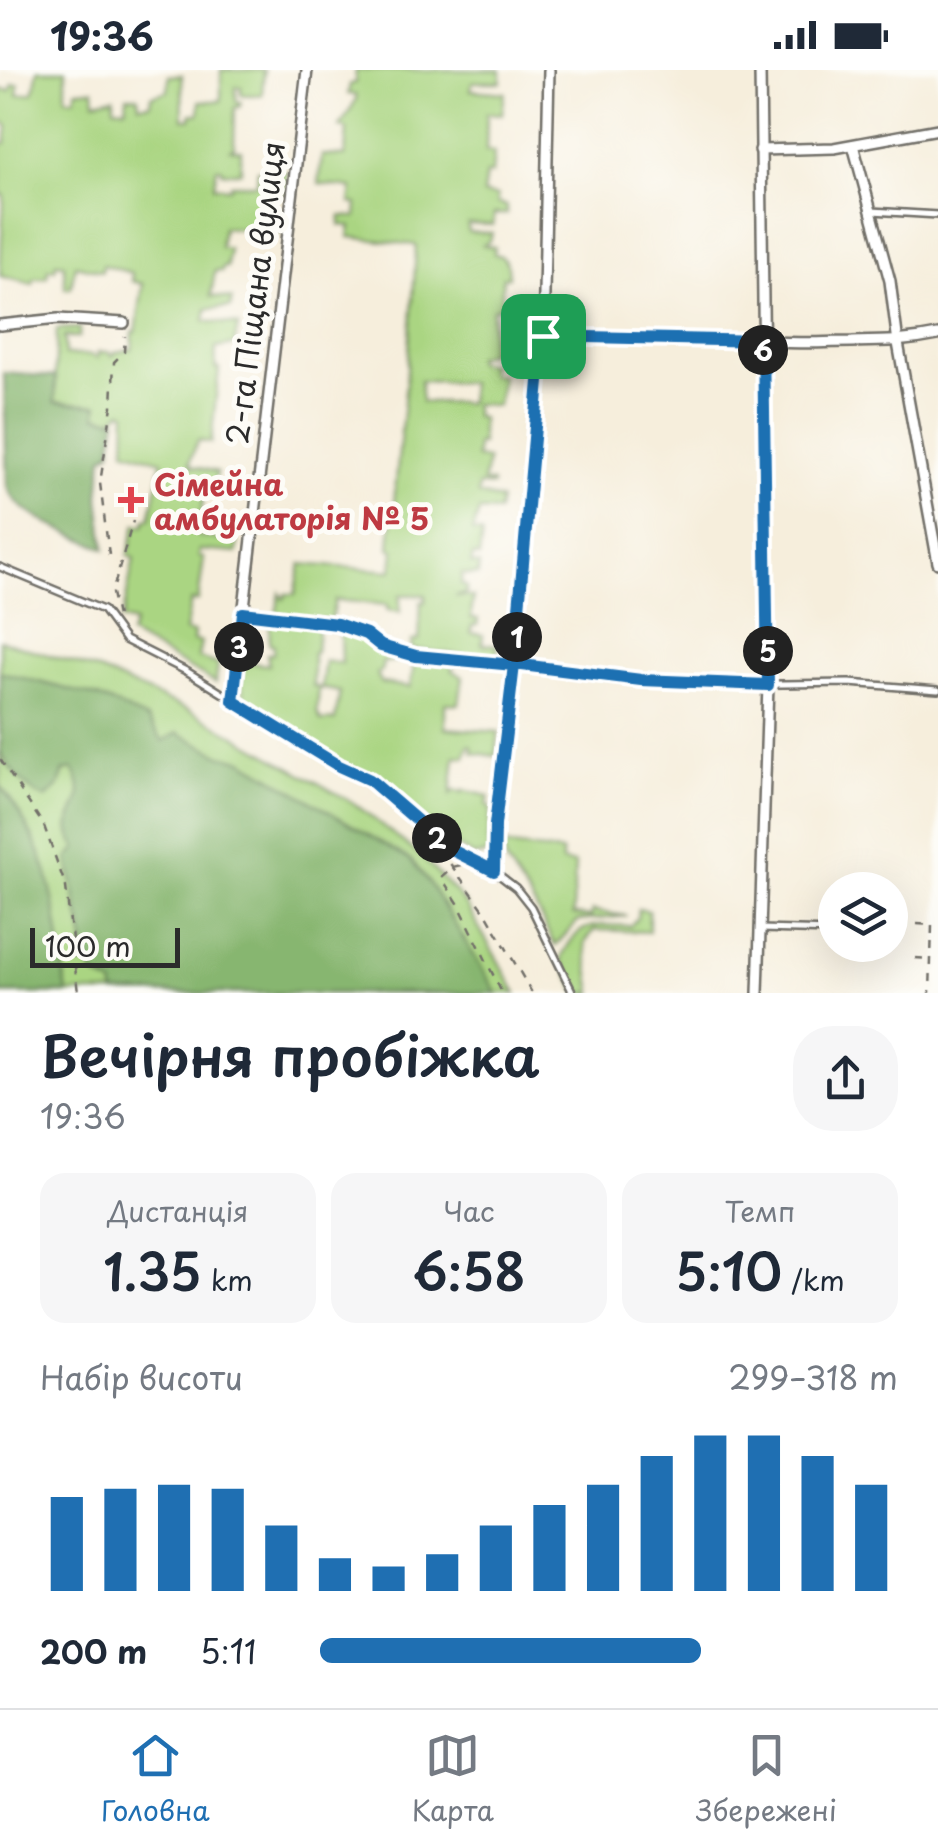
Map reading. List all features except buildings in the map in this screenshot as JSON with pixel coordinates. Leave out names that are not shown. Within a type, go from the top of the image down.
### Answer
[{"type":"street","name":"2-га Піщана вулиця","points":[[233,701],[306,70]]},
{"type":"street","points":[[494,871],[495,825],[514,665],[543,336],[549,70]]},
{"type":"street","points":[[758,993],[768,685],[760,70]]},
{"type":"street","points":[[760,150],[853,145],[938,129]]},
{"type":"street","points":[[853,145],[890,280],[898,344],[934,516],[938,563]]},
{"type":"street","points":[[0,325],[58,320],[124,322]]},
{"type":"street","points":[[543,336],[898,344],[938,335]]},
{"type":"lane","points":[[872,212],[938,214]]},
{"type":"lane","points":[[0,567],[102,610],[126,640],[188,672],[339,766],[370,780],[450,849],[494,871],[531,906],[573,993]]},
{"type":"lane","points":[[243,613],[337,624],[366,634],[381,646],[416,656],[641,680],[768,685],[849,683],[938,690]]},
{"type":"lane","points":[[760,929],[818,930]]},
{"type":"path","points":[[110,555],[100,472],[112,406],[114,362],[124,352],[126,336]]},
{"type":"path","points":[[120,624],[112,592],[134,521]]},
{"type":"path","points":[[0,759],[44,826],[66,887],[78,993]]},
{"type":"path","points":[[437,846],[486,913],[532,993]]},
{"type":"path","points":[[472,860],[452,867],[441,877],[502,993]]},
{"type":"path","points":[[917,924],[932,924],[930,993]]},
{"type":"path","points":[[915,958],[931,959]]},
{"type":"green space","points":[[38,70],[66,70],[66,98],[76,98],[76,90],[94,89],[95,101],[114,97],[114,107],[126,108],[127,96],[138,96],[139,105],[150,104],[151,96],[168,91],[169,76],[182,75],[183,119],[191,119],[191,114],[199,114],[200,101],[221,101],[221,70],[264,70],[262,95],[241,95],[241,87],[236,87],[236,101],[241,102],[240,107],[235,107],[231,149],[241,150],[241,172],[222,172],[222,168],[217,168],[214,186],[257,184],[258,170],[287,172],[284,194],[263,192],[257,222],[280,227],[279,233],[223,227],[220,247],[229,249],[227,267],[215,271],[211,296],[232,299],[231,307],[207,309],[205,321],[238,325],[234,345],[216,348],[215,368],[219,369],[211,443],[198,440],[190,461],[192,466],[217,472],[212,497],[204,496],[197,536],[238,542],[237,553],[200,550],[199,556],[204,558],[198,601],[191,601],[185,631],[194,633],[193,641],[201,642],[198,658],[218,664],[216,683],[130,635],[134,623],[122,620],[134,558],[128,556],[136,524],[144,526],[146,519],[150,519],[162,461],[125,450],[126,412],[121,411],[113,419],[97,416],[97,405],[54,402],[57,329],[80,328],[79,337],[64,337],[65,355],[97,358],[98,352],[112,356],[132,349],[143,284],[132,281],[132,273],[103,265],[102,271],[75,265],[71,288],[65,288],[64,264],[56,263],[55,269],[48,269],[47,277],[34,279],[33,284],[0,276],[4,195],[0,194],[0,143],[6,143],[8,126],[0,120],[0,89],[10,91],[13,84],[19,84],[18,95],[33,93]]},
{"type":"green space","points":[[356,70],[501,70],[501,82],[472,82],[471,90],[505,93],[502,114],[487,113],[486,151],[494,152],[492,174],[486,174],[483,194],[497,196],[497,203],[507,206],[507,214],[494,214],[493,225],[468,224],[468,232],[492,233],[490,241],[483,245],[494,247],[494,254],[503,257],[508,266],[509,277],[503,277],[501,308],[493,309],[490,352],[476,357],[476,362],[490,364],[490,374],[502,376],[497,406],[473,404],[475,417],[481,418],[481,444],[477,444],[476,458],[488,460],[483,482],[492,483],[479,485],[478,495],[500,500],[498,512],[479,511],[473,532],[482,534],[479,557],[473,556],[471,564],[479,565],[478,575],[462,574],[461,585],[466,586],[466,594],[455,596],[473,597],[471,618],[478,619],[471,633],[483,635],[482,644],[498,645],[496,659],[411,649],[412,641],[419,640],[421,602],[425,602],[425,595],[400,595],[400,612],[387,610],[387,605],[335,600],[331,621],[276,613],[280,593],[284,599],[286,594],[295,594],[301,564],[392,571],[394,550],[390,548],[416,245],[349,237],[351,226],[340,225],[341,216],[356,217],[357,204],[350,203],[352,188],[319,184],[322,155],[345,156],[347,128],[340,127],[356,100],[356,95],[348,94],[350,84],[355,83]],"holes":[[[420,381],[470,383],[468,403],[422,402]]]},
{"type":"green space","points":[[4,373],[56,377],[55,402],[98,405],[97,416],[117,419],[111,451],[103,457],[99,497],[105,549],[35,516],[13,497],[7,486]]},
{"type":"green space","points":[[255,615],[318,626],[313,686],[319,688],[317,712],[321,721],[335,720],[340,692],[321,688],[325,661],[341,663],[340,629],[360,635],[377,651],[399,656],[398,660],[383,662],[381,672],[377,673],[381,683],[410,687],[415,659],[453,664],[452,670],[463,677],[459,704],[445,703],[445,728],[499,732],[496,756],[473,753],[469,745],[465,757],[455,756],[451,794],[463,790],[489,796],[490,848],[485,855],[474,856],[450,843],[373,778],[340,763],[246,704],[241,684],[244,662],[269,665],[267,654],[273,654],[274,645],[269,644],[270,621],[255,619]]},
{"type":"green space","points":[[0,640],[97,670],[195,713],[355,804],[421,856],[464,902],[517,993],[0,993]]},
{"type":"green space","points":[[0,672],[98,697],[147,719],[163,741],[178,733],[223,756],[242,760],[411,860],[497,993],[115,993],[113,985],[97,977],[89,967],[68,859],[77,848],[69,827],[80,793],[79,782],[73,769],[64,771],[58,787],[46,798],[27,786],[8,766],[1,753]]},
{"type":"green space","points":[[0,785],[32,836],[50,884],[67,993],[0,993]]},
{"type":"green space","points":[[502,845],[562,852],[562,862],[575,864],[573,915],[591,917],[592,911],[627,916],[578,921],[555,946],[506,862]]},
{"type":"green space","points":[[638,909],[649,911],[649,932],[594,930],[585,943],[593,993],[578,993],[561,959],[573,938],[580,931],[597,926],[630,926]]},
{"type":"place","name":"Сімейна амбулаторія № 5","points":[[131,500]]},
{"type":"route","points":[[543,336],[514,665],[495,825],[494,871],[450,849],[370,780],[339,766],[233,701],[243,613],[337,624],[366,634],[388,649],[416,656],[514,665],[522,665],[641,680],[768,685],[763,341],[543,336]]}]
